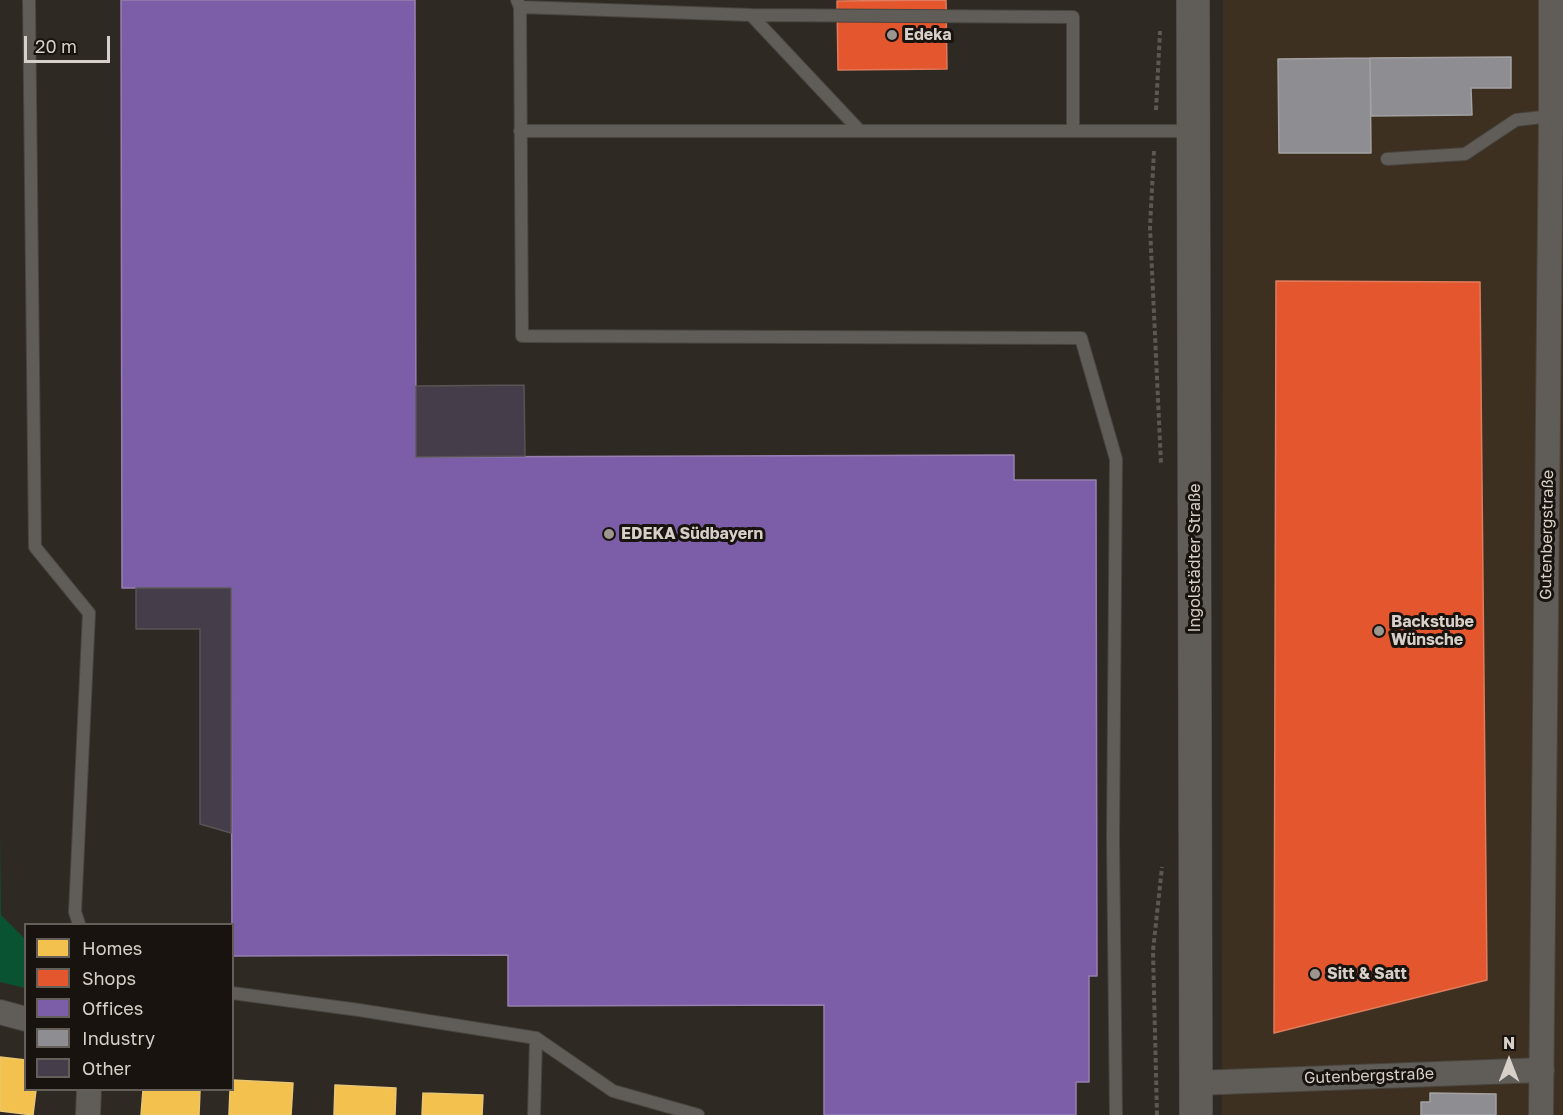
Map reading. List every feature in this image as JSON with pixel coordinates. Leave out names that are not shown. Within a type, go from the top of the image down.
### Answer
[{"type":"street","name":"Ingolstädter Straße","points":[[1193,0],[1196,1115]]},
{"type":"street","name":"Gutenbergstraße","points":[[1541,1115],[1557,116],[1551,0]]},
{"type":"street","points":[[0,1012],[24,1018]]},
{"type":"street","name":"Gutenbergstraße","points":[[1196,1083],[1542,1070]]},
{"type":"street","points":[[88,1115],[89,1091]]},
{"type":"lane","points":[[29,0],[35,547],[89,613],[75,912],[79,923]]},
{"type":"lane","points":[[1073,131],[1073,17],[751,15],[518,3],[522,336],[1081,338],[1116,459],[1113,838],[1116,1115]]},
{"type":"lane","points":[[751,15],[860,131]]},
{"type":"lane","points":[[1387,159],[1465,154],[1516,120],[1557,116]]},
{"type":"lane","points":[[520,131],[1193,131]]},
{"type":"lane","points":[[234,993],[536,1038],[613,1091],[698,1115]]},
{"type":"lane","points":[[534,1115],[536,1038]]},
{"type":"path","points":[[1160,24],[1150,227],[1161,473]]},
{"type":"path","points":[[1158,1115],[1153,951],[1163,863]]},
{"type":"shaded area","points":[[1223,0],[1563,0],[1563,1115],[1222,1115]]},
{"type":"green space","points":[[0,830],[1,915],[24,938],[24,988],[0,982]]},
{"type":"building: Homes","points":[[0,1057],[24,1060],[24,1091],[36,1091],[33,1115],[0,1111]]},
{"type":"building: Homes","points":[[234,1080],[293,1083],[291,1115],[229,1115],[230,1091],[234,1091]]},
{"type":"building: Homes","points":[[335,1085],[396,1088],[395,1115],[334,1115]]},
{"type":"building: Homes","points":[[143,1091],[200,1091],[199,1115],[141,1115]]},
{"type":"building: Homes","points":[[423,1093],[483,1095],[482,1115],[422,1115]]},
{"type":"building: Shops","name":"Edeka","points":[[946,0],[947,69],[838,70],[837,1]]},
{"type":"building: Shops","name":"Backstube Wünsche","points":[[1276,281],[1480,282],[1487,980],[1274,1033]]},
{"type":"building: Offices","name":"EDEKA Südbayern","points":[[121,0],[415,0],[416,457],[1014,455],[1014,480],[1096,480],[1097,976],[1089,976],[1089,1082],[1076,1082],[1076,1115],[824,1115],[824,1005],[508,1006],[508,955],[234,956],[234,923],[232,923],[231,588],[122,588]]},
{"type":"building: Industry","points":[[1511,57],[1511,88],[1471,88],[1472,115],[1371,116],[1370,58]]},
{"type":"building: Industry","points":[[1370,58],[1371,153],[1279,153],[1278,59]]},
{"type":"building: Industry","points":[[1430,1093],[1496,1094],[1496,1115],[1421,1115],[1421,1102],[1430,1102]]},
{"type":"building: Other","points":[[524,385],[525,456],[416,457],[416,386]]},
{"type":"building: Other","points":[[136,588],[231,588],[231,833],[200,824],[200,629],[136,629]]},
{"type":"place","name":"Edeka","points":[[892,35]]},
{"type":"place","name":"EDEKA Südbayern","points":[[609,534]]},
{"type":"place","name":"Backstube Wünsche","points":[[1379,631]]},
{"type":"place","name":"Sitt & Satt","points":[[1315,974]]}]
